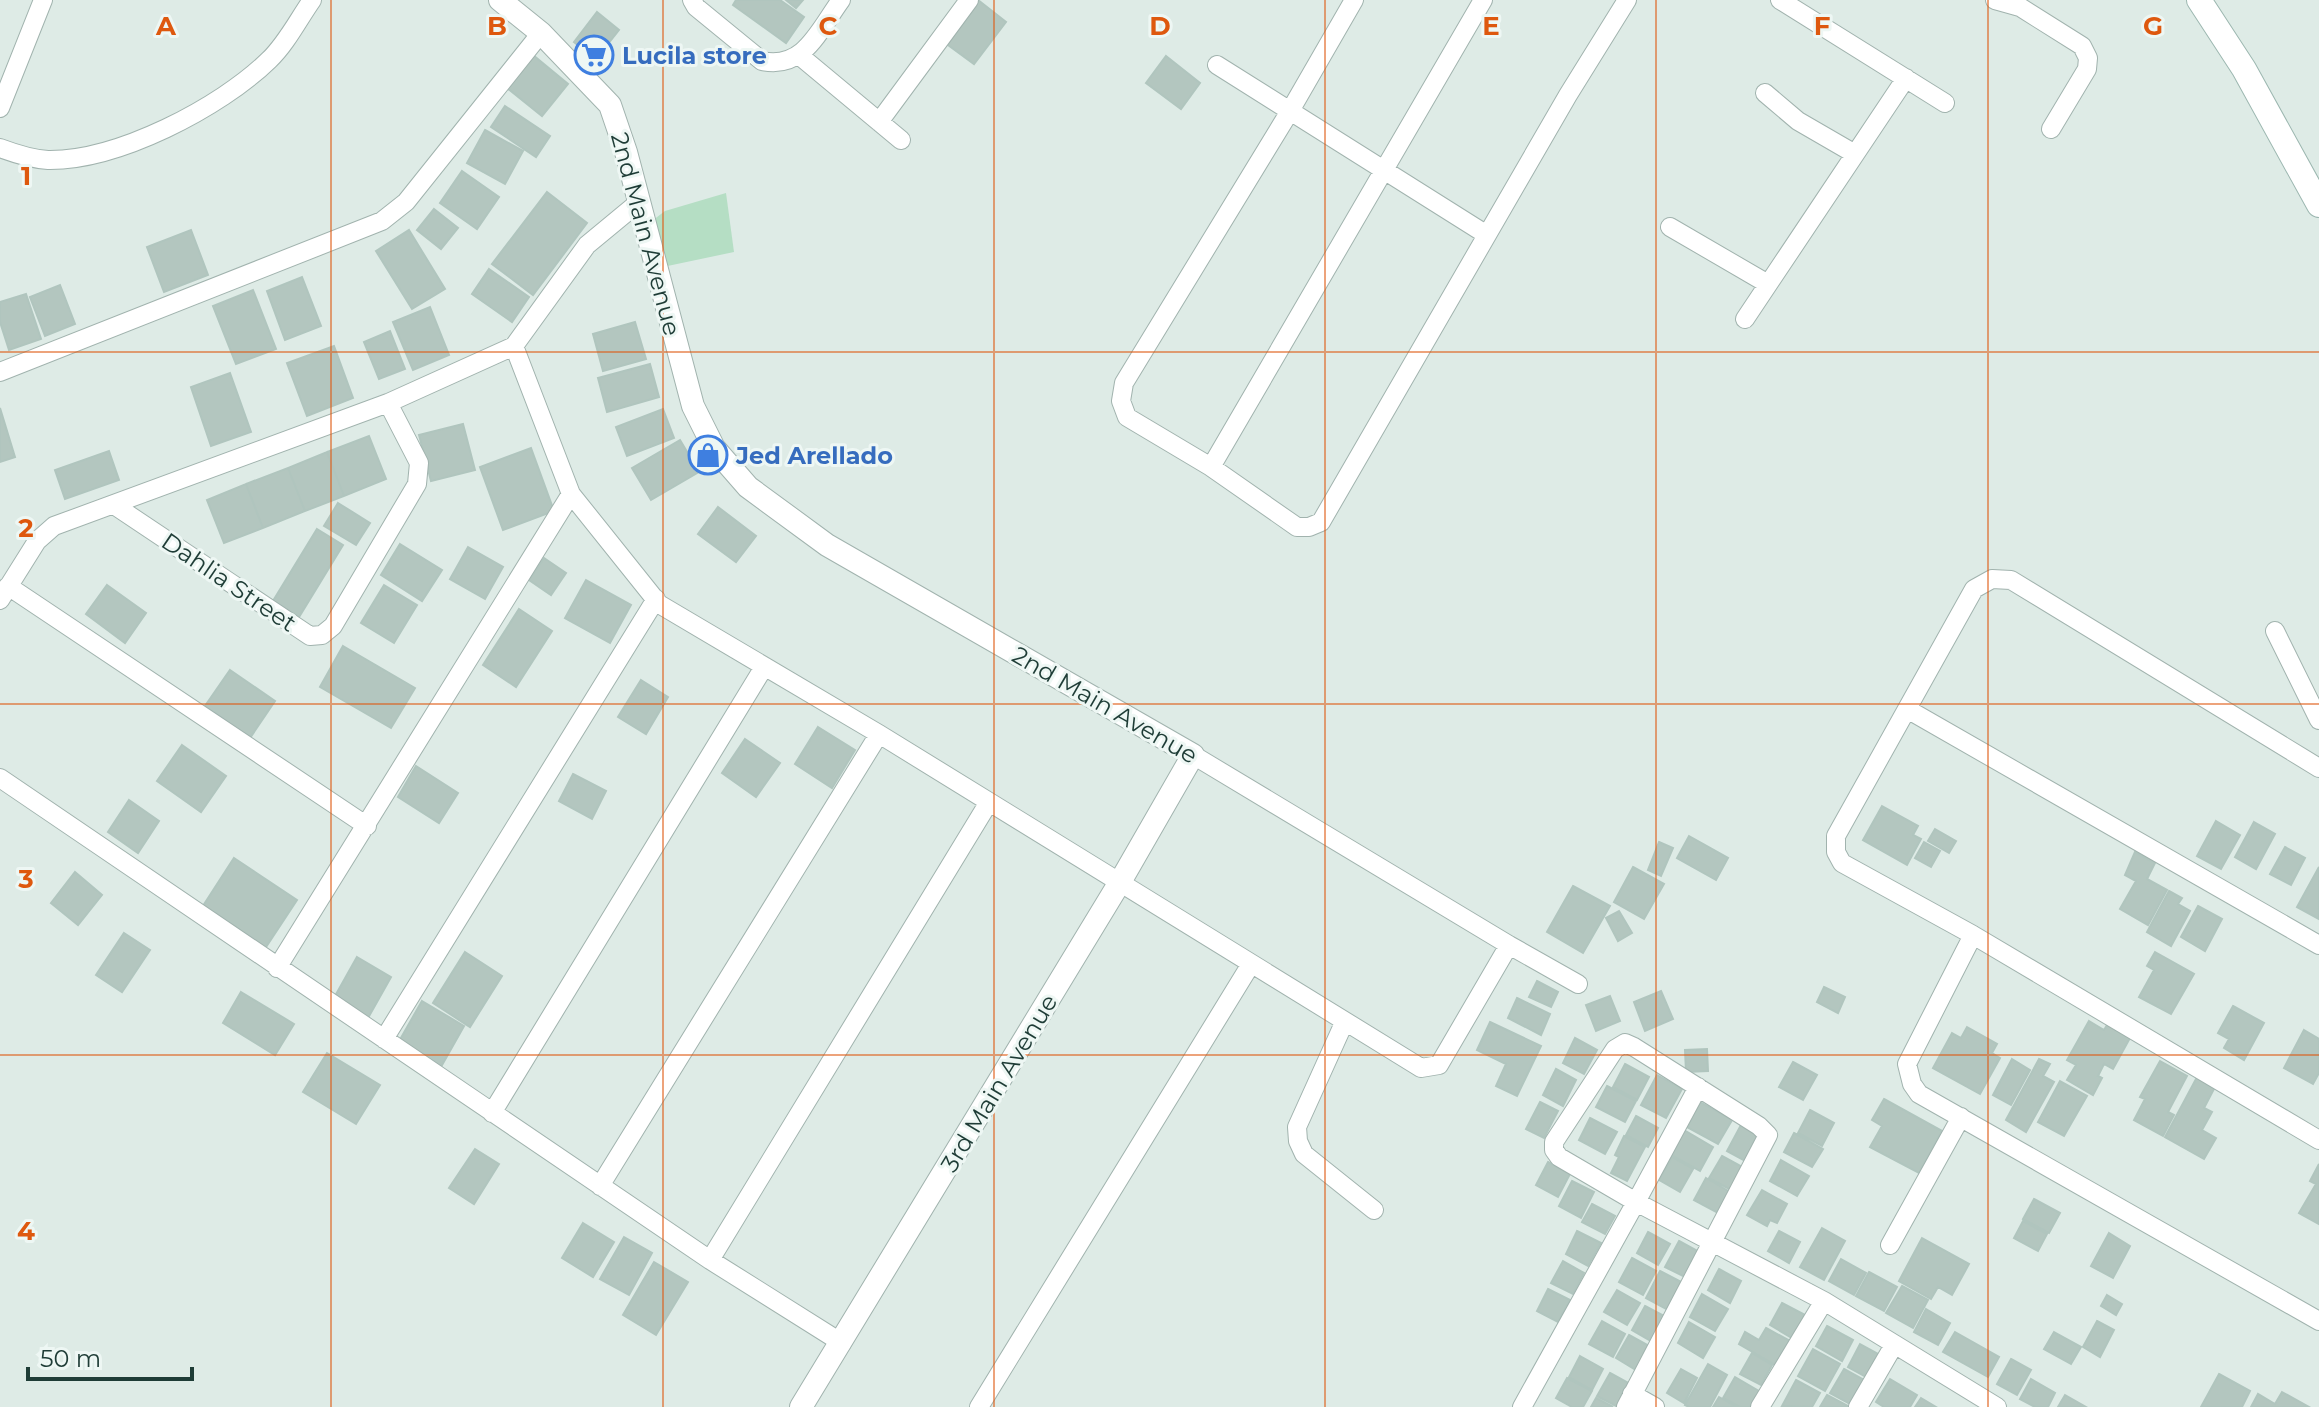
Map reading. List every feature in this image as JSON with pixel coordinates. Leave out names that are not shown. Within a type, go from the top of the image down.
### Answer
[{"type":"main road","points":[[2199,0],[2244,69],[2319,205]]},
{"type":"street","points":[[0,108],[43,0]]},
{"type":"street","points":[[0,148],[23,157],[49,160],[106,152],[196,115],[239,87],[272,57],[312,0]]},
{"type":"street","name":"2nd Main Avenue","points":[[500,0],[541,33],[610,105],[693,406],[714,448],[748,487],[827,545],[1193,755],[1578,984]]},
{"type":"street","points":[[692,0],[696,7],[762,61],[786,62],[800,56],[841,0]]},
{"type":"street","points":[[879,122],[969,0]]},
{"type":"street","points":[[1354,0],[1124,383],[1121,401],[1127,417],[1211,467],[1297,527],[1309,527],[1321,522],[1568,95],[1627,0]]},
{"type":"street","points":[[1211,467],[1483,0]]},
{"type":"street","points":[[1780,0],[1945,103]]},
{"type":"street","points":[[1995,0],[2022,4],[2082,46],[2088,58],[2087,69],[2051,129]]},
{"type":"street","points":[[0,372],[382,221],[406,202],[541,33]]},
{"type":"street","points":[[800,56],[901,140]]},
{"type":"street","points":[[1217,65],[1487,235]]},
{"type":"street","points":[[1745,319],[1906,78]]},
{"type":"street","points":[[1765,93],[1798,121],[1855,154]]},
{"type":"street","points":[[367,826],[4,593],[37,541],[54,526],[388,403],[514,346],[587,245],[639,202]]},
{"type":"street","points":[[1670,227],[1768,284]]},
{"type":"street","points":[[514,346],[571,494],[656,599],[1120,882],[1344,1023],[1421,1068],[1439,1065],[1509,945]]},
{"type":"street","name":"Dahlia Street","points":[[114,505],[310,636],[322,635],[333,626],[417,484],[419,463],[388,403]]},
{"type":"street","points":[[277,968],[571,494]]},
{"type":"street","points":[[2319,768],[2011,580],[1992,579],[1974,589],[1836,836],[1836,852],[1842,863],[1973,935],[2319,1140]]},
{"type":"street","points":[[384,1039],[656,599]]},
{"type":"street","points":[[2275,631],[2319,720]]},
{"type":"street","points":[[492,1113],[764,667]]},
{"type":"street","points":[[1907,709],[2319,945]]},
{"type":"street","points":[[600,1186],[879,734]]},
{"type":"street","name":"3rd Main Avenue","points":[[801,1407],[1120,882],[1193,755]]},
{"type":"street","points":[[0,778],[710,1260],[842,1343]]},
{"type":"street","points":[[710,1260],[989,802]]},
{"type":"street","points":[[1973,935],[1907,1064],[1912,1084],[1919,1094],[2319,1321]]},
{"type":"street","points":[[979,1407],[1251,964]]},
{"type":"street","points":[[1344,1023],[1297,1127],[1298,1141],[1304,1154],[1374,1210]]},
{"type":"street","points":[[1655,1407],[1629,1401],[1712,1243],[1768,1135],[1765,1129],[1625,1043],[1615,1049],[1554,1142],[1554,1150],[1559,1157],[1636,1202],[1712,1243],[1824,1301],[1997,1407]]},
{"type":"street","points":[[1522,1407],[1698,1087]]},
{"type":"street","points":[[1890,1245],[1961,1117]]},
{"type":"street","points":[[1760,1407],[1824,1301]]},
{"type":"street","points":[[1858,1407],[1894,1345]]},
{"type":"street","points":[[1959,1407],[1969,1390]]},
{"type":"green space","points":[[726,193],[734,252],[658,268],[648,224],[665,211]]},
{"type":"building","points":[[736,0],[780,0],[804,17],[786,43],[733,5]]},
{"type":"building","points":[[786,0],[803,0],[796,8]]},
{"type":"building","points":[[978,0],[1006,22],[974,64],[944,42]]},
{"type":"building","points":[[597,12],[619,30],[596,59],[574,42]]},
{"type":"building","points":[[533,55],[568,84],[542,116],[507,88]]},
{"type":"building","points":[[1166,56],[1200,83],[1181,109],[1146,83]]},
{"type":"building","points":[[505,106],[550,136],[536,157],[491,127]]},
{"type":"building","points":[[485,130],[523,151],[505,184],[467,163]]},
{"type":"building","points":[[462,171],[499,197],[477,229],[440,203]]},
{"type":"building","points":[[547,192],[587,223],[533,295],[492,264]]},
{"type":"building","points":[[434,209],[458,228],[441,249],[417,230]]},
{"type":"building","points":[[191,230],[208,275],[164,292],[147,247]]},
{"type":"building","points":[[409,230],[445,289],[412,309],[376,251]]},
{"type":"building","points":[[489,269],[529,297],[512,322],[472,294]]},
{"type":"building","points":[[302,277],[321,326],[285,340],[267,291]]},
{"type":"building","points":[[60,285],[75,324],[45,336],[30,297]]},
{"type":"building","points":[[253,290],[276,349],[236,364],[213,306]]},
{"type":"building","points":[[26,294],[41,339],[9,350],[0,322],[0,302]]},
{"type":"building","points":[[430,307],[449,355],[413,370],[393,322]]},
{"type":"building","points":[[635,322],[646,359],[603,371],[593,334]]},
{"type":"building","points":[[390,331],[405,369],[379,379],[364,342]]},
{"type":"building","points":[[334,346],[353,398],[307,416],[287,363]]},
{"type":"building","points":[[650,364],[659,397],[607,412],[598,378]]},
{"type":"building","points":[[230,373],[251,432],[211,446],[191,387]]},
{"type":"building","points":[[0,408],[15,457],[0,462]]},
{"type":"building","points":[[663,409],[674,438],[627,456],[616,427]]},
{"type":"building","points":[[463,424],[475,470],[431,481],[419,435]]},
{"type":"building","points":[[369,436],[386,479],[344,496],[327,452]]},
{"type":"building","points":[[680,440],[699,472],[651,500],[632,468]]},
{"type":"building","points":[[531,448],[554,511],[503,530],[480,467]]},
{"type":"building","points":[[109,451],[119,480],[65,499],[55,470]]},
{"type":"building","points":[[327,452],[344,496],[305,511],[288,468]]},
{"type":"building","points":[[288,468],[305,511],[263,528],[246,484]]},
{"type":"building","points":[[246,484],[263,528],[224,543],[207,500]]},
{"type":"building","points":[[338,503],[370,523],[356,545],[324,526]]},
{"type":"building","points":[[718,507],[756,536],[736,562],[698,534]]},
{"type":"building","points":[[317,529],[343,545],[299,617],[273,601]]},
{"type":"building","points":[[400,544],[442,570],[422,601],[381,575]]},
{"type":"building","points":[[468,547],[503,567],[485,599],[450,579]]},
{"type":"building","points":[[544,558],[566,573],[551,595],[529,580]]},
{"type":"building","points":[[586,580],[631,605],[610,643],[565,618]]},
{"type":"building","points":[[107,585],[146,613],[125,643],[86,614]]},
{"type":"building","points":[[384,585],[417,605],[394,643],[361,623]]},
{"type":"building","points":[[519,609],[552,631],[516,687],[483,665]]},
{"type":"building","points":[[343,646],[415,688],[391,728],[320,687]]},
{"type":"building","points":[[230,670],[275,701],[250,738],[205,706]]},
{"type":"building","points":[[641,680],[668,697],[646,734],[618,717]]},
{"type":"building","points":[[818,727],[855,750],[832,788],[795,764]]},
{"type":"building","points":[[745,739],[780,763],[756,797],[722,773]]},
{"type":"building","points":[[182,745],[226,776],[201,812],[157,781]]},
{"type":"building","points":[[416,766],[458,793],[439,823],[398,797]]},
{"type":"building","points":[[573,774],[606,791],[592,819],[559,801]]},
{"type":"building","points":[[129,800],[159,821],[138,853],[108,832]]},
{"type":"building","points":[[1882,806],[1918,826],[1913,835],[1921,839],[1907,865],[1863,840]]},
{"type":"building","points":[[2216,821],[2240,835],[2221,869],[2197,856]]},
{"type":"building","points":[[2254,822],[2275,834],[2256,869],[2235,857]]},
{"type":"building","points":[[1935,829],[1956,841],[1949,853],[1928,841]]},
{"type":"building","points":[[1689,836],[1728,858],[1716,880],[1677,858]]},
{"type":"building","points":[[1659,842],[1673,848],[1661,876],[1648,870]]},
{"type":"building","points":[[1924,842],[1940,851],[1931,867],[1915,858]]},
{"type":"building","points":[[2285,847],[2305,858],[2291,885],[2270,874]]},
{"type":"building","points":[[2135,852],[2155,863],[2147,879],[2167,890],[2148,925],[2120,909],[2136,881],[2125,875]]},
{"type":"building","points":[[234,858],[297,900],[264,950],[201,909]]},
{"type":"building","points":[[1633,867],[1664,884],[1644,919],[1614,902]]},
{"type":"building","points":[[2319,867],[2319,919],[2297,907]]},
{"type":"building","points":[[75,872],[102,895],[78,925],[51,903]]},
{"type":"building","points":[[1573,886],[1610,906],[1583,953],[1547,932]]},
{"type":"building","points":[[2169,891],[2182,898],[2178,904],[2190,911],[2171,946],[2147,932]]},
{"type":"building","points":[[2198,906],[2222,919],[2205,951],[2181,937]]},
{"type":"building","points":[[1619,911],[1632,933],[1618,941],[1606,918]]},
{"type":"building","points":[[124,933],[150,950],[122,992],[96,975]]},
{"type":"building","points":[[465,952],[502,976],[470,1027],[433,1003]]},
{"type":"building","points":[[2155,952],[2194,974],[2171,1014],[2139,997],[2154,970],[2147,966]]},
{"type":"building","points":[[357,957],[391,977],[368,1018],[334,998]]},
{"type":"building","points":[[1537,981],[1558,992],[1551,1007],[1529,997]]},
{"type":"building","points":[[1824,987],[1845,997],[1838,1013],[1817,1002]]},
{"type":"building","points":[[1661,991],[1673,1019],[1645,1031],[1634,1002]]},
{"type":"building","points":[[241,992],[294,1024],[275,1055],[223,1023]]},
{"type":"building","points":[[1610,996],[1620,1021],[1596,1031],[1586,1005]]},
{"type":"building","points":[[1517,998],[1550,1014],[1541,1035],[1508,1018]]},
{"type":"building","points":[[422,1001],[464,1026],[441,1067],[398,1043]]},
{"type":"building","points":[[2233,1006],[2264,1023],[2244,1060],[2224,1048],[2229,1039],[2218,1033]]},
{"type":"building","points":[[2089,1021],[2104,1030],[2107,1025],[2130,1038],[2113,1069],[2104,1064],[2098,1076],[2102,1078],[2093,1095],[2067,1080],[2076,1065],[2067,1060]]},
{"type":"building","points":[[1490,1022],[1541,1046],[1517,1096],[1496,1086],[1506,1064],[1477,1050]]},
{"type":"building","points":[[1967,1027],[1997,1044],[1992,1053],[2000,1058],[1980,1094],[1933,1068],[1952,1033],[1961,1038]]},
{"type":"building","points":[[2304,1030],[2319,1039],[2319,1073],[2313,1084],[2284,1068]]},
{"type":"building","points":[[1575,1038],[1597,1050],[1584,1074],[1563,1063]]},
{"type":"building","points":[[1707,1049],[1708,1071],[1686,1072],[1685,1050]]},
{"type":"building","points":[[327,1053],[380,1085],[356,1124],[303,1092]]},
{"type":"building","points":[[2012,1059],[2030,1070],[2011,1105],[1993,1095]]},
{"type":"building","points":[[2039,1059],[2050,1064],[2043,1076],[2054,1082],[2026,1132],[2006,1120]]},
{"type":"building","points":[[2160,1061],[2187,1076],[2168,1112],[2174,1115],[2163,1136],[2134,1120],[2145,1099],[2140,1097]]},
{"type":"building","points":[[1793,1062],[1817,1075],[1803,1100],[1779,1087]]},
{"type":"building","points":[[1625,1064],[1649,1077],[1637,1100],[1613,1087]]},
{"type":"building","points":[[1556,1069],[1576,1080],[1563,1106],[1543,1095]]},
{"type":"building","points":[[1657,1075],[1682,1089],[1666,1118],[1641,1105]]},
{"type":"building","points":[[2197,1077],[2215,1087],[2204,1108],[2212,1112],[2202,1130],[2216,1138],[2204,1159],[2165,1137]]},
{"type":"building","points":[[2060,1081],[2087,1096],[2064,1136],[2038,1122]]},
{"type":"building","points":[[1607,1086],[1636,1101],[1625,1122],[1596,1107]]},
{"type":"building","points":[[1884,1099],[1942,1131],[1919,1173],[1870,1147],[1882,1126],[1872,1120]]},
{"type":"building","points":[[1540,1102],[1558,1111],[1544,1138],[1526,1129]]},
{"type":"building","points":[[1700,1102],[1732,1120],[1718,1144],[1687,1127]]},
{"type":"building","points":[[1810,1110],[1834,1123],[1822,1146],[1798,1133]]},
{"type":"building","points":[[1636,1116],[1658,1128],[1648,1147],[1626,1135]]},
{"type":"building","points":[[1590,1118],[1617,1132],[1605,1154],[1579,1140]]},
{"type":"building","points":[[1742,1123],[1762,1134],[1747,1162],[1727,1151]]},
{"type":"building","points":[[1684,1130],[1713,1147],[1700,1171],[1671,1155]]},
{"type":"building","points":[[1794,1133],[1823,1149],[1812,1167],[1784,1152]]},
{"type":"building","points":[[1624,1136],[1645,1147],[1627,1181],[1611,1173]]},
{"type":"building","points":[[475,1149],[499,1164],[474,1204],[449,1188]]},
{"type":"building","points":[[1722,1156],[1744,1168],[1731,1190],[1709,1178]]},
{"type":"building","points":[[1672,1157],[1693,1169],[1680,1192],[1659,1180]]},
{"type":"building","points":[[1781,1160],[1809,1176],[1797,1196],[1770,1181]]},
{"type":"building","points":[[1548,1162],[1570,1174],[1558,1197],[1536,1185]]},
{"type":"building","points":[[2319,1164],[2319,1224],[2299,1213],[2316,1184],[2310,1181]]},
{"type":"building","points":[[1706,1178],[1730,1192],[1718,1213],[1694,1200]]},
{"type":"building","points":[[1572,1181],[1594,1192],[1581,1218],[1559,1206]]},
{"type":"building","points":[[1762,1190],[1787,1204],[1777,1223],[1770,1220],[1767,1226],[1747,1215]]},
{"type":"building","points":[[2034,1199],[2060,1213],[2049,1233],[2023,1219]]},
{"type":"building","points":[[1592,1204],[1615,1216],[1605,1234],[1582,1222]]},
{"type":"building","points":[[2023,1221],[2047,1234],[2038,1251],[2014,1238]]},
{"type":"building","points":[[583,1223],[614,1242],[593,1277],[562,1258]]},
{"type":"building","points":[[1822,1228],[1845,1241],[1824,1280],[1800,1267]]},
{"type":"building","points":[[1577,1231],[1601,1243],[1588,1266],[1566,1254]]},
{"type":"building","points":[[1779,1231],[1800,1242],[1789,1263],[1768,1251]]},
{"type":"building","points":[[1648,1232],[1670,1244],[1658,1265],[1637,1253]]},
{"type":"building","points":[[2109,1233],[2130,1246],[2113,1278],[2091,1266]]},
{"type":"building","points":[[624,1237],[652,1253],[629,1295],[600,1279]]},
{"type":"building","points":[[1922,1238],[1969,1264],[1952,1295],[1938,1287],[1931,1299],[1899,1281]]},
{"type":"building","points":[[1679,1241],[1701,1253],[1687,1278],[1665,1267]]},
{"type":"building","points":[[1632,1258],[1656,1271],[1643,1295],[1619,1282]]},
{"type":"building","points":[[1841,1259],[1866,1273],[1854,1295],[1829,1281]]},
{"type":"building","points":[[1563,1261],[1584,1273],[1573,1294],[1551,1283]]},
{"type":"building","points":[[654,1262],[688,1282],[656,1335],[623,1315]]},
{"type":"building","points":[[1719,1269],[1741,1281],[1730,1303],[1708,1290]]},
{"type":"building","points":[[1660,1271],[1683,1283],[1668,1310],[1646,1298]]},
{"type":"building","points":[[1869,1272],[1897,1287],[1884,1311],[1856,1296]]},
{"type":"building","points":[[1902,1286],[1928,1300],[1913,1328],[1886,1313]]},
{"type":"building","points":[[1548,1289],[1570,1300],[1558,1322],[1537,1311]]},
{"type":"building","points":[[1617,1290],[1640,1303],[1627,1325],[1604,1312]]},
{"type":"building","points":[[1702,1294],[1728,1309],[1715,1331],[1690,1317]]},
{"type":"building","points":[[2107,1295],[2122,1304],[2116,1315],[2101,1306]]},
{"type":"building","points":[[1782,1303],[1805,1315],[1792,1338],[1770,1325]]},
{"type":"building","points":[[1645,1306],[1664,1316],[1651,1341],[1632,1330]]},
{"type":"building","points":[[1926,1309],[1950,1323],[1938,1345],[1914,1332]]},
{"type":"building","points":[[1602,1321],[1625,1334],[1613,1357],[1589,1344]]},
{"type":"building","points":[[2097,1321],[2114,1330],[2100,1357],[2083,1347]]},
{"type":"building","points":[[1689,1322],[1715,1337],[1703,1358],[1678,1343]]},
{"type":"building","points":[[1827,1326],[1853,1340],[1842,1361],[1816,1346]]},
{"type":"building","points":[[1766,1328],[1790,1341],[1777,1366],[1739,1344],[1745,1332],[1759,1340]]},
{"type":"building","points":[[1955,1332],[1999,1357],[1988,1377],[1943,1352]]},
{"type":"building","points":[[2054,1332],[2081,1347],[2071,1364],[2044,1349]]},
{"type":"building","points":[[1629,1335],[1649,1346],[1636,1370],[1616,1358]]},
{"type":"building","points":[[1860,1344],[1878,1354],[1866,1377],[1848,1367]]},
{"type":"building","points":[[1813,1349],[1840,1364],[1825,1391],[1798,1376]]},
{"type":"building","points":[[1752,1353],[1772,1365],[1761,1385],[1740,1374]]},
{"type":"building","points":[[1580,1356],[1603,1369],[1592,1390],[1569,1377]]},
{"type":"building","points":[[2011,1359],[2031,1370],[2017,1395],[1997,1384]]},
{"type":"building","points":[[1708,1364],[1727,1375],[1710,1407],[1685,1405]]},
{"type":"building","points":[[1681,1369],[1697,1378],[1684,1403],[1667,1393]]},
{"type":"building","points":[[1844,1369],[1864,1380],[1850,1404],[1830,1393]]},
{"type":"building","points":[[1610,1373],[1634,1386],[1618,1407],[1597,1396]]},
{"type":"building","points":[[2219,1374],[2250,1391],[2242,1407],[2201,1407]]},
{"type":"building","points":[[1735,1377],[1759,1391],[1750,1407],[1740,1407],[1723,1398]]},
{"type":"building","points":[[1567,1378],[1592,1391],[1583,1407],[1572,1407],[1556,1398]]},
{"type":"building","points":[[1890,1379],[1917,1395],[1910,1407],[1884,1407],[1876,1402]]},
{"type":"building","points":[[2031,1379],[2055,1393],[2048,1407],[2035,1407],[2020,1399]]},
{"type":"building","points":[[1796,1380],[1820,1393],[1812,1407],[1782,1406]]},
{"type":"building","points":[[2282,1392],[2309,1407],[2251,1407],[2258,1394],[2275,1404]]},
{"type":"building","points":[[1827,1395],[1848,1406],[1820,1407]]},
{"type":"building","points":[[2065,1395],[2086,1407],[2058,1407]]},
{"type":"building","points":[[1719,1397],[1737,1407],[1713,1407]]},
{"type":"building","points":[[1596,1398],[1613,1407],[1591,1407]]},
{"type":"building","points":[[1921,1398],[1936,1407],[1915,1407]]},
{"type":"place","name":"Lucila store","points":[[594,55]]},
{"type":"place","name":"Jed Arellado","points":[[708,455]]}]
